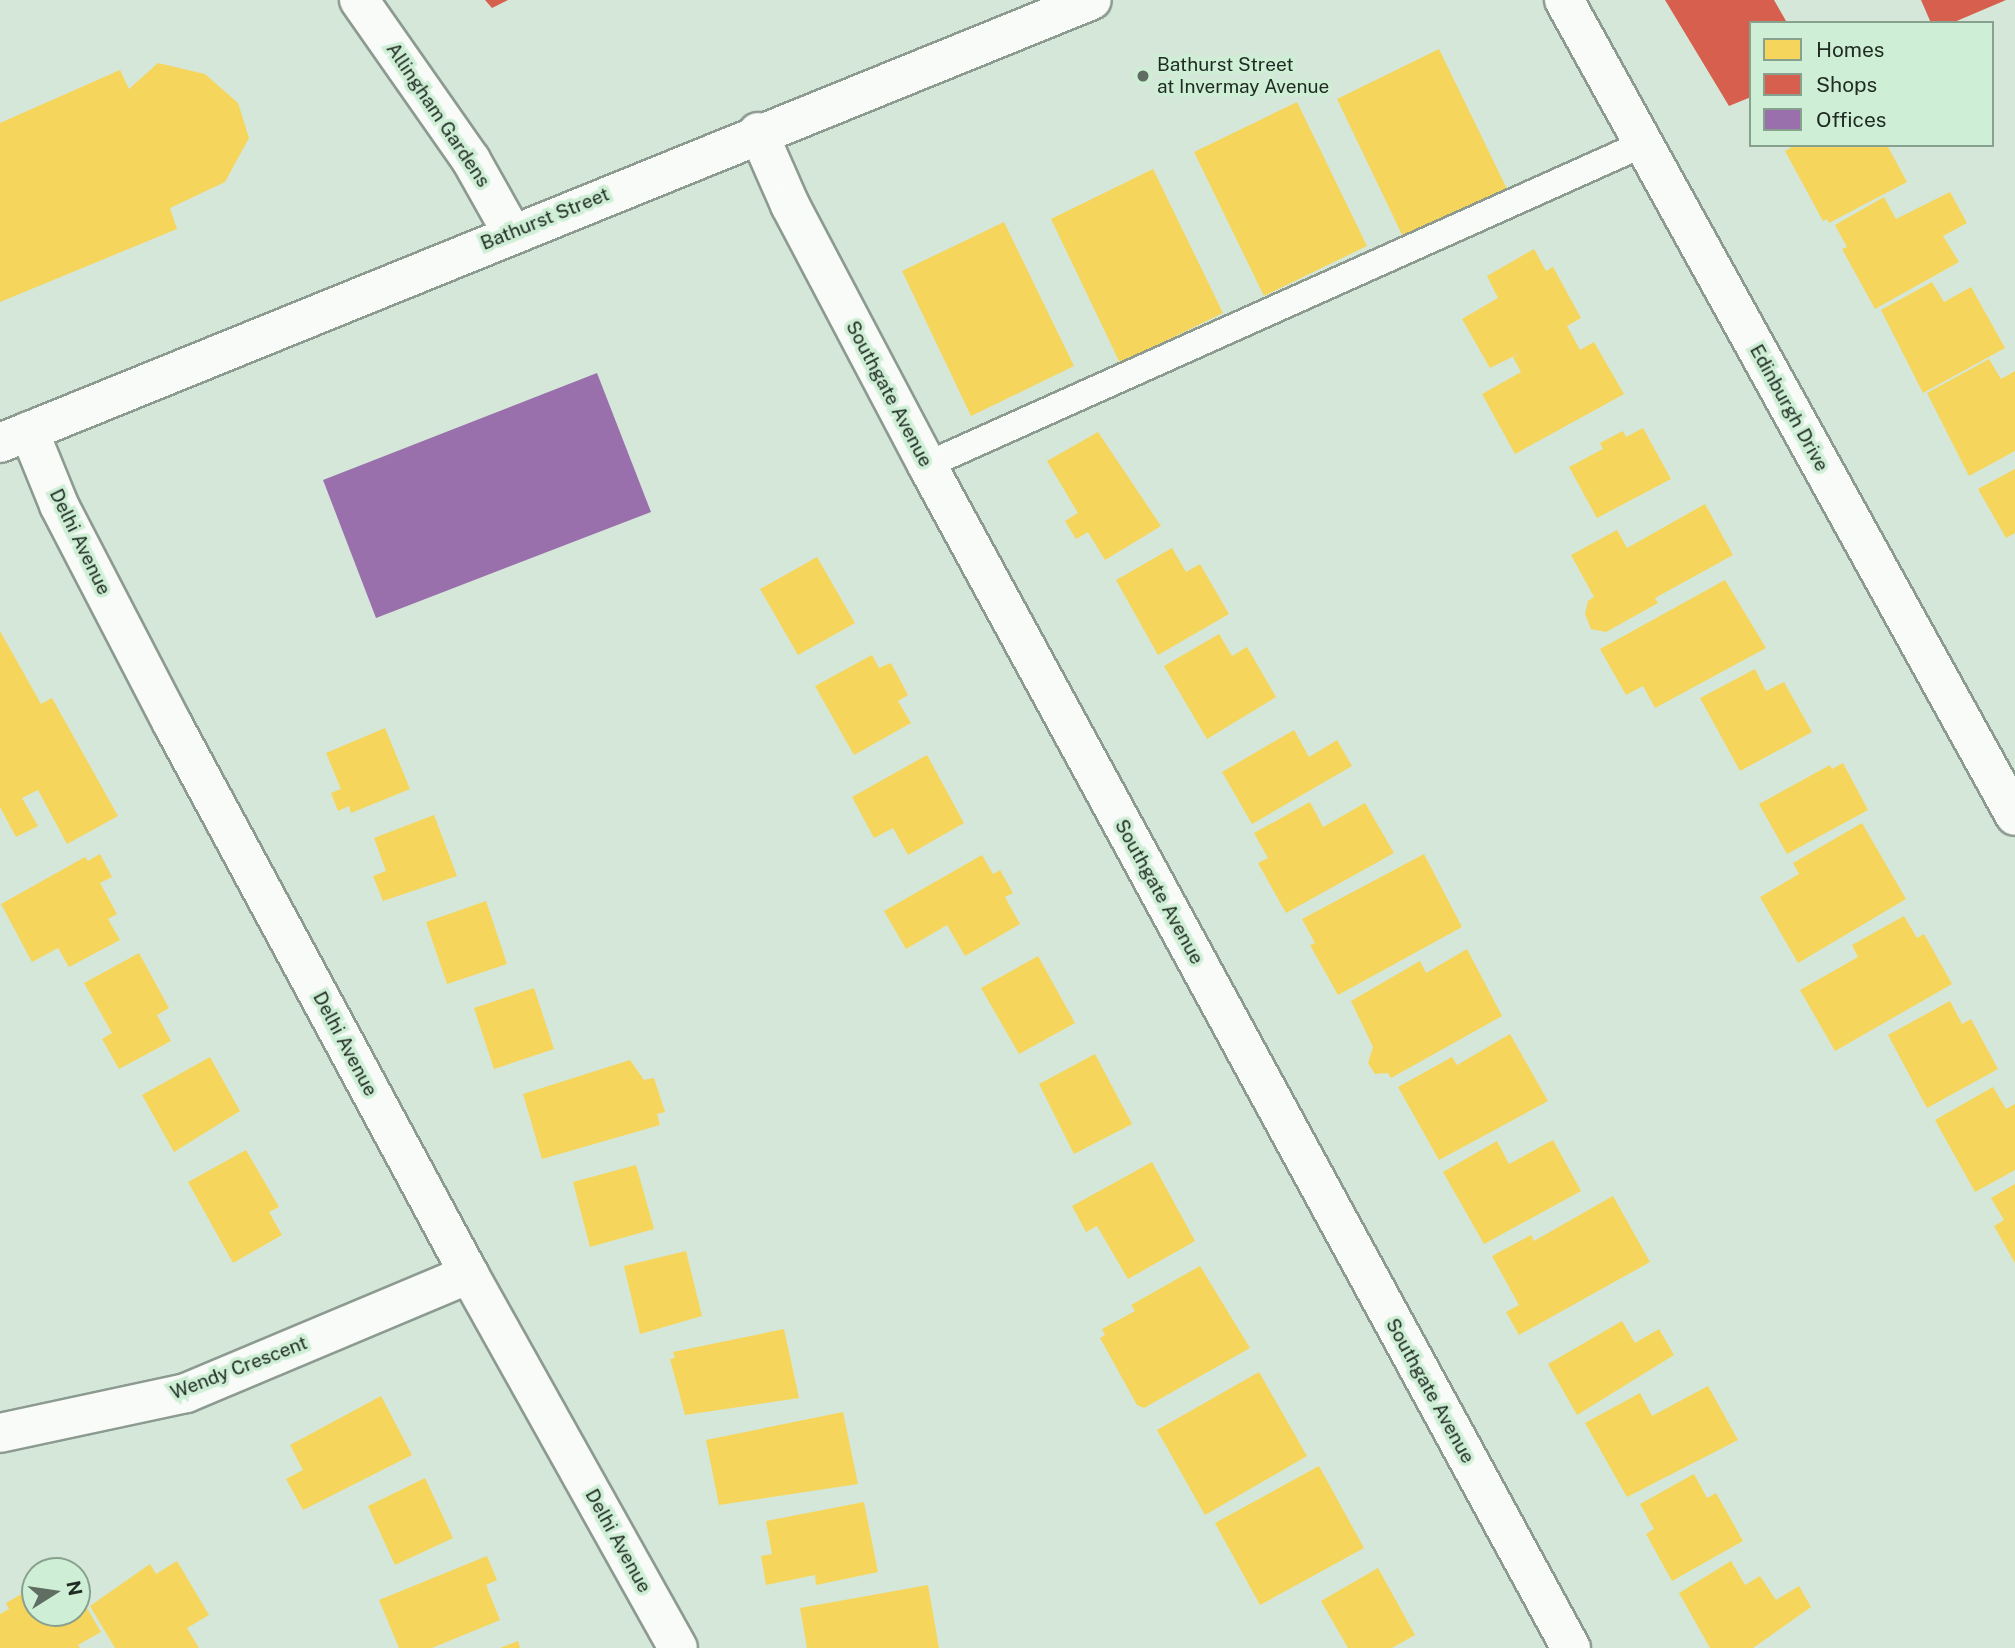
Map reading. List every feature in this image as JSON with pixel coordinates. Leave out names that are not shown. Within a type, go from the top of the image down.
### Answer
[{"type":"street","name":"Allingham Gardens","points":[[359,0],[471,160],[512,233]]},
{"type":"street","name":"Bathurst Street","points":[[14,437],[758,132],[1092,0]]},
{"type":"street","name":"Edinburgh Drive","points":[[1564,0],[2015,816]]},
{"type":"street","name":"Southgate Avenue","points":[[758,132],[790,205],[927,465],[1571,1648]]},
{"type":"street","name":"Delhi Avenue","points":[[14,437],[60,505],[173,723],[469,1274],[678,1648]]},
{"type":"street","name":"Wendy Crescent","points":[[0,1433],[186,1393],[469,1274]]},
{"type":"lane","points":[[927,465],[1643,144]]},
{"type":"building: Homes","points":[[1439,49],[1509,193],[1406,243],[1337,99]]},
{"type":"building: Homes","points":[[158,63],[205,74],[238,103],[249,138],[225,182],[170,208],[177,229],[0,302],[0,123],[120,70],[129,89]]},
{"type":"building: Homes","points":[[1297,102],[1367,246],[1264,296],[1194,152]]},
{"type":"building: Homes","points":[[1792,147],[1888,147],[1907,182],[1829,223],[1827,219],[1823,221],[1785,151]]},
{"type":"building: Homes","points":[[1153,169],[1223,313],[1120,363],[1051,219]]},
{"type":"building: Homes","points":[[1950,192],[1967,223],[1943,236],[1959,262],[1875,309],[1842,249],[1847,247],[1835,225],[1884,197],[1896,219]]},
{"type":"building: Homes","points":[[1004,222],[1074,366],[971,416],[902,271]]},
{"type":"building: Homes","points":[[1534,249],[1546,271],[1553,267],[1581,318],[1567,326],[1580,350],[1594,342],[1624,394],[1515,454],[1482,394],[1521,372],[1513,357],[1528,349],[1490,368],[1462,319],[1498,298],[1487,276]]},
{"type":"building: Homes","points":[[1932,282],[1944,302],[1971,287],[2005,348],[1923,393],[1881,310]]},
{"type":"building: Homes","points":[[1989,359],[2001,379],[2015,371],[2015,451],[1969,476],[1927,393]]},
{"type":"building: Homes","points":[[1643,428],[1671,479],[1597,518],[1569,467],[1603,449],[1600,443],[1623,431],[1626,437]]},
{"type":"building: Homes","points":[[1098,432],[1161,526],[1105,560],[1088,532],[1076,539],[1065,521],[1078,513],[1047,461]]},
{"type":"building: Homes","points":[[2015,469],[2015,533],[2006,538],[1978,489]]},
{"type":"building: Homes","points":[[1705,504],[1733,555],[1655,598],[1658,603],[1606,632],[1591,629],[1585,614],[1588,601],[1594,597],[1571,555],[1617,530],[1627,548]]},
{"type":"building: Homes","points":[[1172,548],[1186,572],[1200,564],[1229,614],[1158,655],[1116,580]]},
{"type":"building: Homes","points":[[817,557],[855,623],[798,655],[760,589]]},
{"type":"building: Homes","points":[[1725,580],[1766,648],[1655,708],[1643,686],[1626,695],[1600,649]]},
{"type":"building: Homes","points":[[0,631],[41,704],[52,698],[118,816],[67,844],[38,790],[22,798],[38,826],[16,837],[0,807]]},
{"type":"building: Homes","points":[[1219,634],[1232,656],[1247,647],[1276,697],[1207,739],[1164,666]]},
{"type":"building: Homes","points":[[872,655],[879,668],[891,663],[908,695],[898,701],[911,723],[854,755],[815,686]]},
{"type":"building: Homes","points":[[1755,669],[1766,691],[1784,682],[1812,732],[1740,771],[1700,698]]},
{"type":"building: Homes","points":[[385,728],[410,789],[351,813],[349,806],[338,811],[331,793],[341,789],[326,753]]},
{"type":"building: Homes","points":[[1294,730],[1309,757],[1337,740],[1352,766],[1252,824],[1222,772]]},
{"type":"building: Homes","points":[[927,755],[964,823],[908,855],[893,828],[874,838],[852,797]]},
{"type":"building: Homes","points":[[1843,763],[1868,810],[1787,854],[1759,804],[1830,765],[1832,769]]},
{"type":"building: Homes","points":[[1310,802],[1323,827],[1365,803],[1394,853],[1286,913],[1258,863],[1268,858],[1254,833]]},
{"type":"building: Homes","points":[[434,815],[457,876],[383,901],[373,876],[386,871],[374,838]]},
{"type":"building: Homes","points":[[1862,823],[1906,899],[1798,963],[1760,897],[1799,874],[1793,863]]},
{"type":"building: Homes","points":[[100,854],[112,877],[100,883],[117,914],[108,919],[120,940],[69,967],[58,948],[32,962],[1,904],[85,857],[88,861]]},
{"type":"building: Homes","points":[[1424,854],[1462,927],[1338,995],[1310,945],[1315,943],[1302,919]]},
{"type":"building: Homes","points":[[982,855],[993,874],[1000,870],[1013,893],[1005,897],[1020,924],[965,956],[947,925],[906,949],[884,911]]},
{"type":"building: Homes","points":[[486,901],[507,964],[447,984],[426,922]]},
{"type":"building: Homes","points":[[1904,916],[1917,938],[1924,934],[1952,984],[1835,1051],[1800,990],[1858,957],[1852,945]]},
{"type":"building: Homes","points":[[1467,949],[1502,1016],[1391,1078],[1388,1073],[1375,1074],[1368,1063],[1373,1047],[1351,1001],[1420,961],[1426,973]]},
{"type":"building: Homes","points":[[139,953],[169,1008],[157,1015],[171,1041],[119,1069],[102,1039],[112,1033],[84,983]]},
{"type":"building: Homes","points":[[1038,956],[1075,1023],[1019,1054],[981,988]]},
{"type":"building: Homes","points":[[534,988],[554,1049],[494,1069],[474,1008]]},
{"type":"building: Homes","points":[[1950,1001],[1962,1024],[1971,1019],[1998,1069],[1927,1108],[1888,1035]]},
{"type":"building: Homes","points":[[1510,1034],[1548,1101],[1439,1160],[1398,1087],[1452,1057],[1457,1065]]},
{"type":"building: Homes","points":[[1095,1054],[1132,1124],[1074,1154],[1039,1084]]},
{"type":"building: Homes","points":[[210,1057],[240,1111],[174,1152],[142,1095]]},
{"type":"building: Homes","points":[[630,1060],[644,1080],[654,1078],[665,1112],[657,1114],[660,1125],[542,1159],[523,1094]]},
{"type":"building: Homes","points":[[1993,1087],[2006,1109],[2015,1104],[2015,1170],[1975,1192],[1935,1120]]},
{"type":"building: Homes","points":[[1553,1140],[1581,1191],[1484,1244],[1443,1172],[1497,1141],[1509,1164]]},
{"type":"building: Homes","points":[[246,1150],[279,1207],[269,1212],[282,1235],[233,1263],[188,1182]]},
{"type":"building: Homes","points":[[1152,1162],[1195,1241],[1128,1279],[1097,1226],[1086,1232],[1072,1206]]},
{"type":"building: Homes","points":[[636,1165],[654,1229],[590,1247],[573,1182]]},
{"type":"building: Homes","points":[[2015,1184],[2015,1263],[1994,1226],[2004,1220],[1991,1198]]},
{"type":"building: Homes","points":[[1613,1196],[1650,1262],[1519,1335],[1506,1312],[1519,1305],[1492,1256],[1531,1235],[1534,1241]]},
{"type":"building: Homes","points":[[686,1251],[702,1316],[640,1334],[624,1266]]},
{"type":"building: Homes","points":[[1200,1266],[1250,1348],[1144,1408],[1137,1405],[1100,1338],[1105,1335],[1102,1329],[1135,1311],[1131,1305]]},
{"type":"building: Homes","points":[[1622,1321],[1635,1343],[1659,1329],[1674,1355],[1577,1415],[1548,1364]]},
{"type":"building: Homes","points":[[784,1329],[799,1398],[685,1415],[670,1359],[675,1358],[673,1352]]},
{"type":"building: Homes","points":[[1259,1372],[1307,1456],[1205,1515],[1157,1430]]},
{"type":"building: Homes","points":[[1708,1386],[1738,1440],[1627,1497],[1585,1423],[1640,1393],[1652,1416]]},
{"type":"building: Homes","points":[[381,1396],[412,1455],[303,1510],[286,1479],[303,1470],[290,1445]]},
{"type":"building: Homes","points":[[843,1412],[858,1484],[719,1505],[706,1440]]},
{"type":"building: Homes","points":[[1319,1466],[1364,1548],[1260,1605],[1215,1523]]},
{"type":"building: Homes","points":[[1694,1474],[1707,1498],[1716,1493],[1743,1541],[1672,1581],[1646,1534],[1654,1529],[1640,1504]]},
{"type":"building: Homes","points":[[425,1478],[453,1538],[395,1565],[368,1506]]},
{"type":"building: Homes","points":[[864,1502],[878,1572],[816,1585],[815,1575],[766,1585],[761,1556],[772,1554],[766,1521]]},
{"type":"building: Homes","points":[[487,1556],[497,1580],[486,1585],[500,1620],[432,1648],[399,1648],[379,1600]]},
{"type":"building: Homes","points":[[177,1561],[209,1615],[187,1628],[199,1648],[115,1648],[91,1608],[150,1564],[156,1574]]},
{"type":"building: Homes","points":[[1731,1561],[1745,1585],[1760,1576],[1776,1600],[1799,1586],[1811,1607],[1753,1648],[1710,1648],[1679,1593]]},
{"type":"building: Homes","points":[[1378,1568],[1415,1635],[1392,1648],[1348,1648],[1321,1601]]},
{"type":"building: Homes","points":[[928,1585],[939,1648],[807,1648],[800,1608]]},
{"type":"building: Homes","points":[[21,1594],[21,1627],[91,1627],[91,1615],[101,1632],[78,1645],[80,1648],[0,1648],[0,1614],[9,1609],[6,1603]]},
{"type":"building: Homes","points":[[518,1641],[520,1648],[500,1648]]},
{"type":"building: Shops","points":[[485,0],[508,0],[492,8]]},
{"type":"building: Shops","points":[[1665,0],[1774,0],[1786,21],[1749,21],[1749,98],[1729,106]]},
{"type":"building: Shops","points":[[1921,0],[2006,0],[1957,21],[1930,21]]},
{"type":"building: Offices","points":[[597,373],[651,512],[376,618],[323,480]]},
{"type":"place","name":"Bathurst Street at Invermay Avenue","points":[[1143,76]]}]
